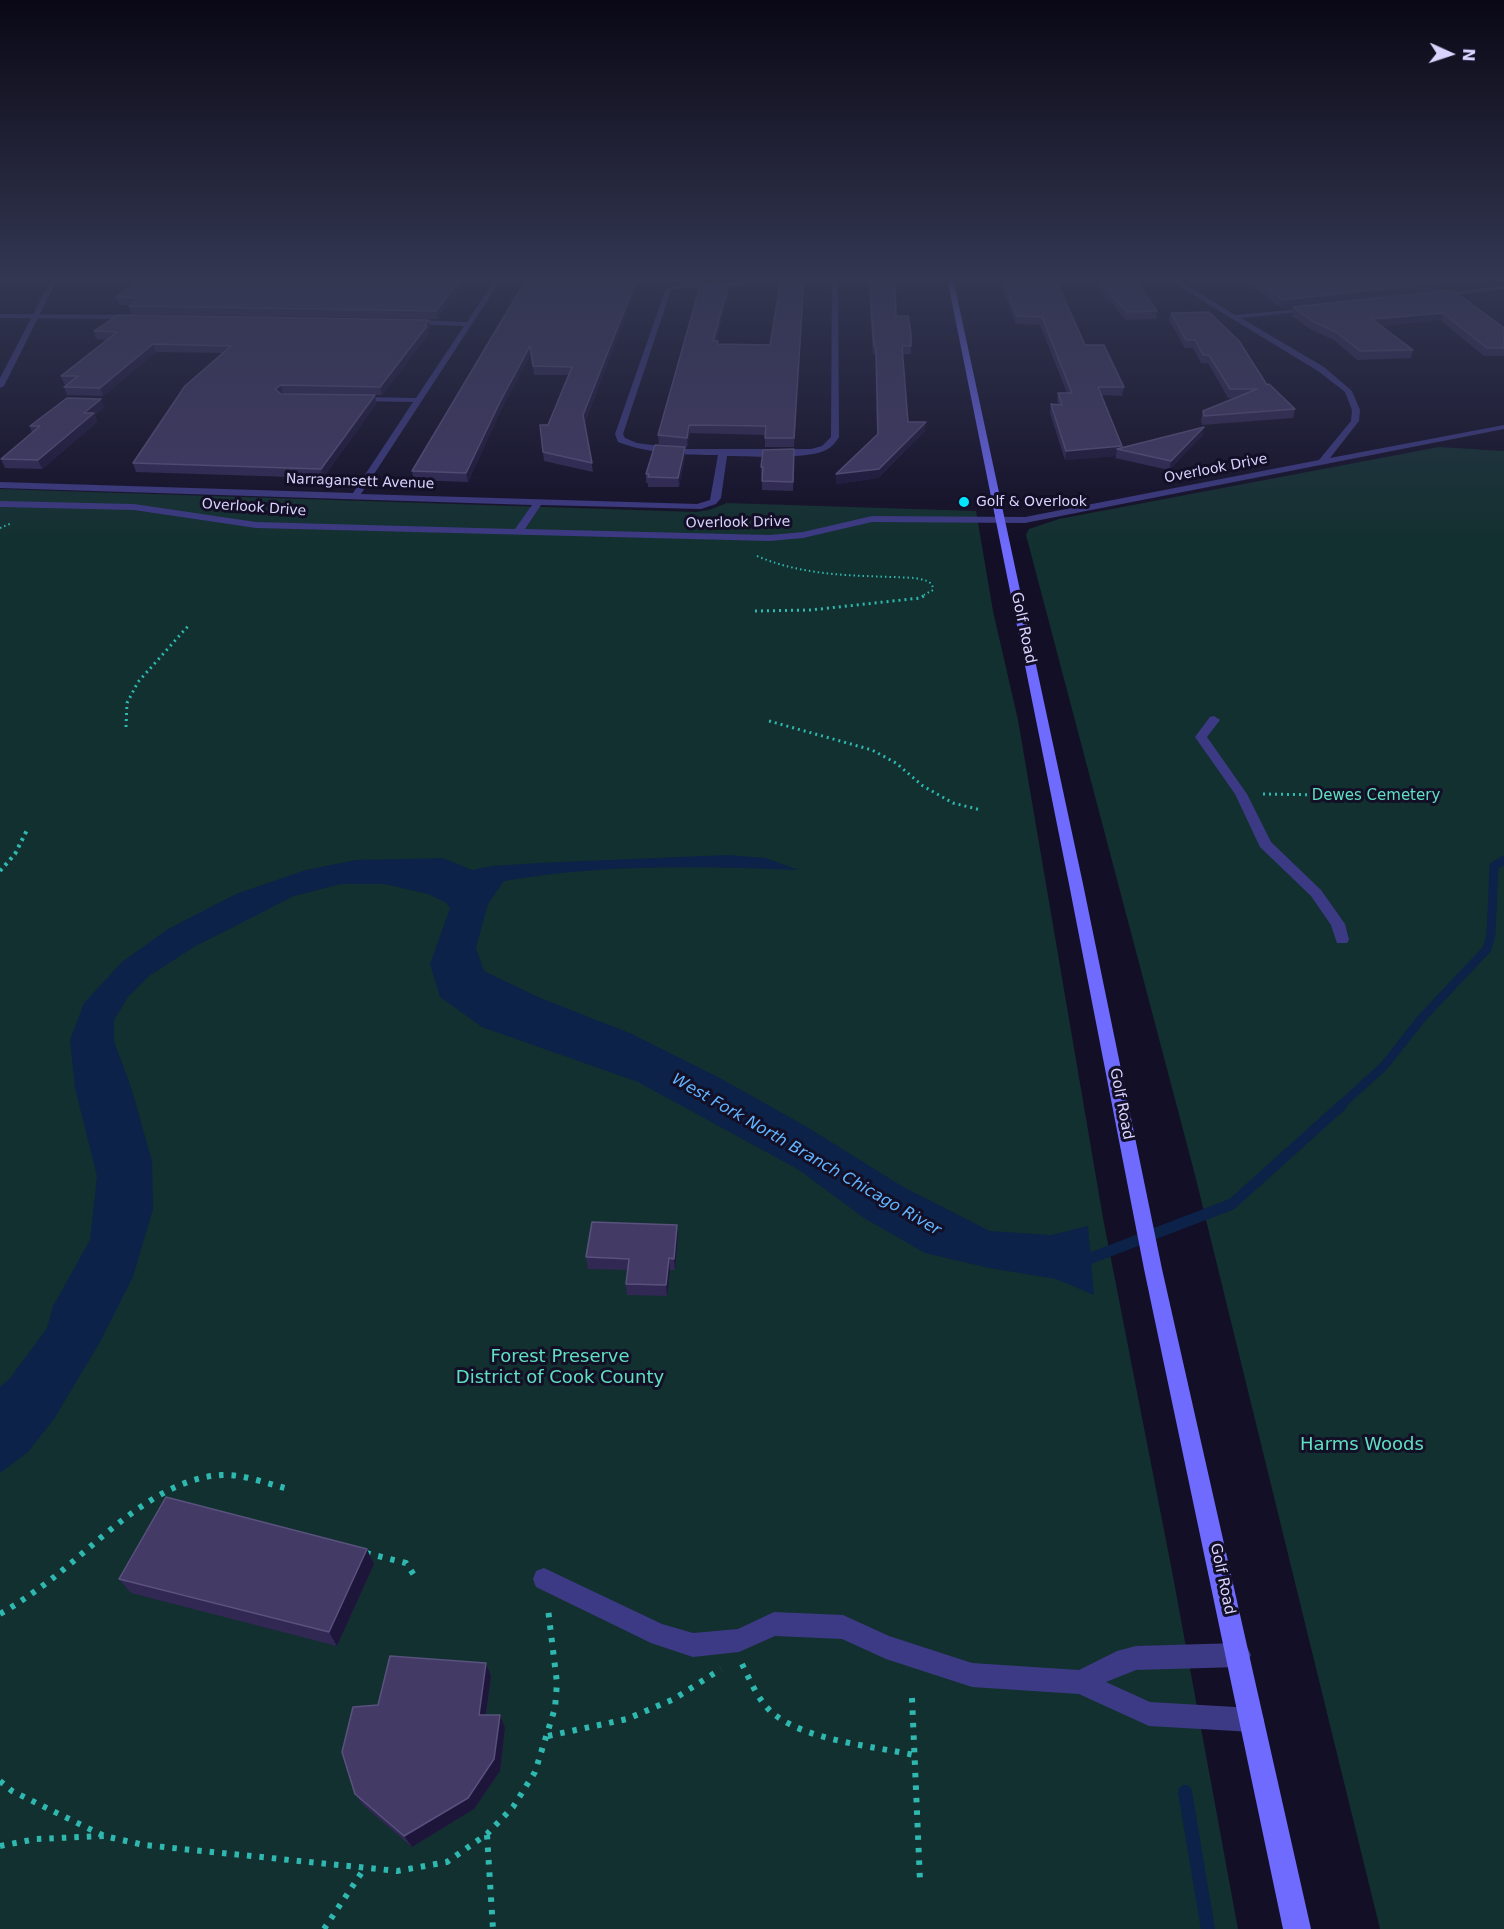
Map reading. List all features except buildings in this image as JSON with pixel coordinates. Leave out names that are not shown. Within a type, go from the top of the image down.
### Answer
[{"type":"main road","name":"Golf Road","points":[[969,368],[1154,1269],[1297,1929]]},
{"type":"street","points":[[0,386],[9,368]]},
{"type":"street","points":[[356,495],[440,368]]},
{"type":"street","points":[[641,368],[619,434],[621,440],[639,448],[723,452],[812,452],[824,449],[831,444],[835,437],[835,368]]},
{"type":"street","points":[[1319,368],[1348,391],[1356,410],[1354,421],[1322,462]]},
{"type":"street","points":[[351,399],[419,400]]},
{"type":"street","name":"Overlook Drive","points":[[0,504],[134,507],[256,525],[770,538],[803,535],[872,519],[1025,520],[1504,427]]},
{"type":"street","name":"Narragansett Avenue","points":[[0,485],[683,507],[707,504],[716,498],[723,452]]},
{"type":"street","points":[[518,532],[538,502]]},
{"type":"street","points":[[1214,720],[1201,737],[1241,794],[1265,844],[1316,893],[1338,924],[1342,940]]},
{"type":"street","points":[[544,1579],[659,1635],[693,1645],[718,1644],[739,1649],[774,1624],[843,1627],[886,1647],[972,1675],[1080,1682],[1149,1714],[1252,1720]]},
{"type":"street","points":[[1080,1682],[1116,1663],[1136,1658],[1239,1655]]},
{"type":"path","points":[[753,554],[772,564],[801,573],[915,578],[930,582],[933,586],[929,595],[920,597],[820,610],[755,611]]},
{"type":"path","points":[[126,727],[127,704],[133,692],[152,665],[189,625]]},
{"type":"path","points":[[769,721],[872,750],[896,763],[933,792],[954,803],[981,810]]},
{"type":"path","points":[[1241,794],[1324,795]]},
{"type":"path","points":[[0,871],[15,854],[27,830]]},
{"type":"path","points":[[0,1614],[12,1608],[64,1570],[151,1500],[181,1483],[204,1476],[224,1475],[285,1488]]},
{"type":"path","points":[[363,1552],[406,1563],[416,1578]]},
{"type":"path","points":[[0,1781],[12,1791],[104,1836],[144,1845],[397,1871],[447,1862],[487,1834],[513,1806],[535,1772],[548,1736],[555,1708],[557,1683],[544,1579]]},
{"type":"path","points":[[548,1736],[627,1719],[674,1699],[739,1649],[760,1699],[775,1715],[796,1728],[914,1755]]},
{"type":"path","points":[[912,1698],[920,1881]]},
{"type":"path","points":[[487,1834],[493,1929]]},
{"type":"path","points":[[0,1846],[36,1839],[104,1836]]},
{"type":"path","points":[[324,1929],[364,1869]]},
{"type":"green space","points":[[1439,447],[1504,451],[1504,1929],[1380,1929],[1195,1175],[1026,535],[1029,529],[1059,519]]},
{"type":"green space","name":"Forest Preserve District of Cook County","points":[[0,489],[696,512],[727,503],[976,511],[993,611],[1018,720],[1103,1218],[1172,1571],[1238,1929],[0,1929]]},
{"type":"water","points":[[728,855],[765,858],[799,870],[688,867],[614,869],[540,875],[504,881],[488,904],[476,948],[484,971],[538,997],[632,1034],[718,1077],[807,1127],[905,1188],[990,1231],[1051,1235],[1088,1226],[1094,1295],[1056,1279],[989,1268],[925,1253],[864,1218],[799,1170],[638,1082],[482,1027],[440,997],[430,964],[450,908],[445,902],[428,894],[384,884],[341,884],[294,896],[194,947],[149,976],[128,997],[114,1020],[114,1041],[132,1090],[152,1161],[153,1209],[133,1277],[100,1342],[54,1419],[28,1452],[0,1473],[0,1387],[10,1378],[47,1328],[53,1306],[90,1240],[97,1176],[75,1088],[70,1040],[84,1003],[122,962],[168,929],[236,894],[306,870],[356,860],[443,858],[472,870],[492,866],[537,863]]},
{"type":"waterway","name":"West Fork North Branch Chicago River","points":[[1340,1106],[1384,1066],[1421,1019],[1487,949],[1491,935],[1494,866],[1504,860]]},
{"type":"waterway","name":"West Fork North Branch Chicago River","points":[[1080,1260],[1086,1260],[1232,1204],[1342,1105]]},
{"type":"waterway","points":[[1185,1792],[1208,1929]]},
{"type":"place","name":"Golf & Overlook","points":[[964,502]]},
{"type":"park label","name":"Dewes Cemetery","points":[[1376,796]]},
{"type":"park label","name":"Harms Woods","points":[[1362,1445]]}]
